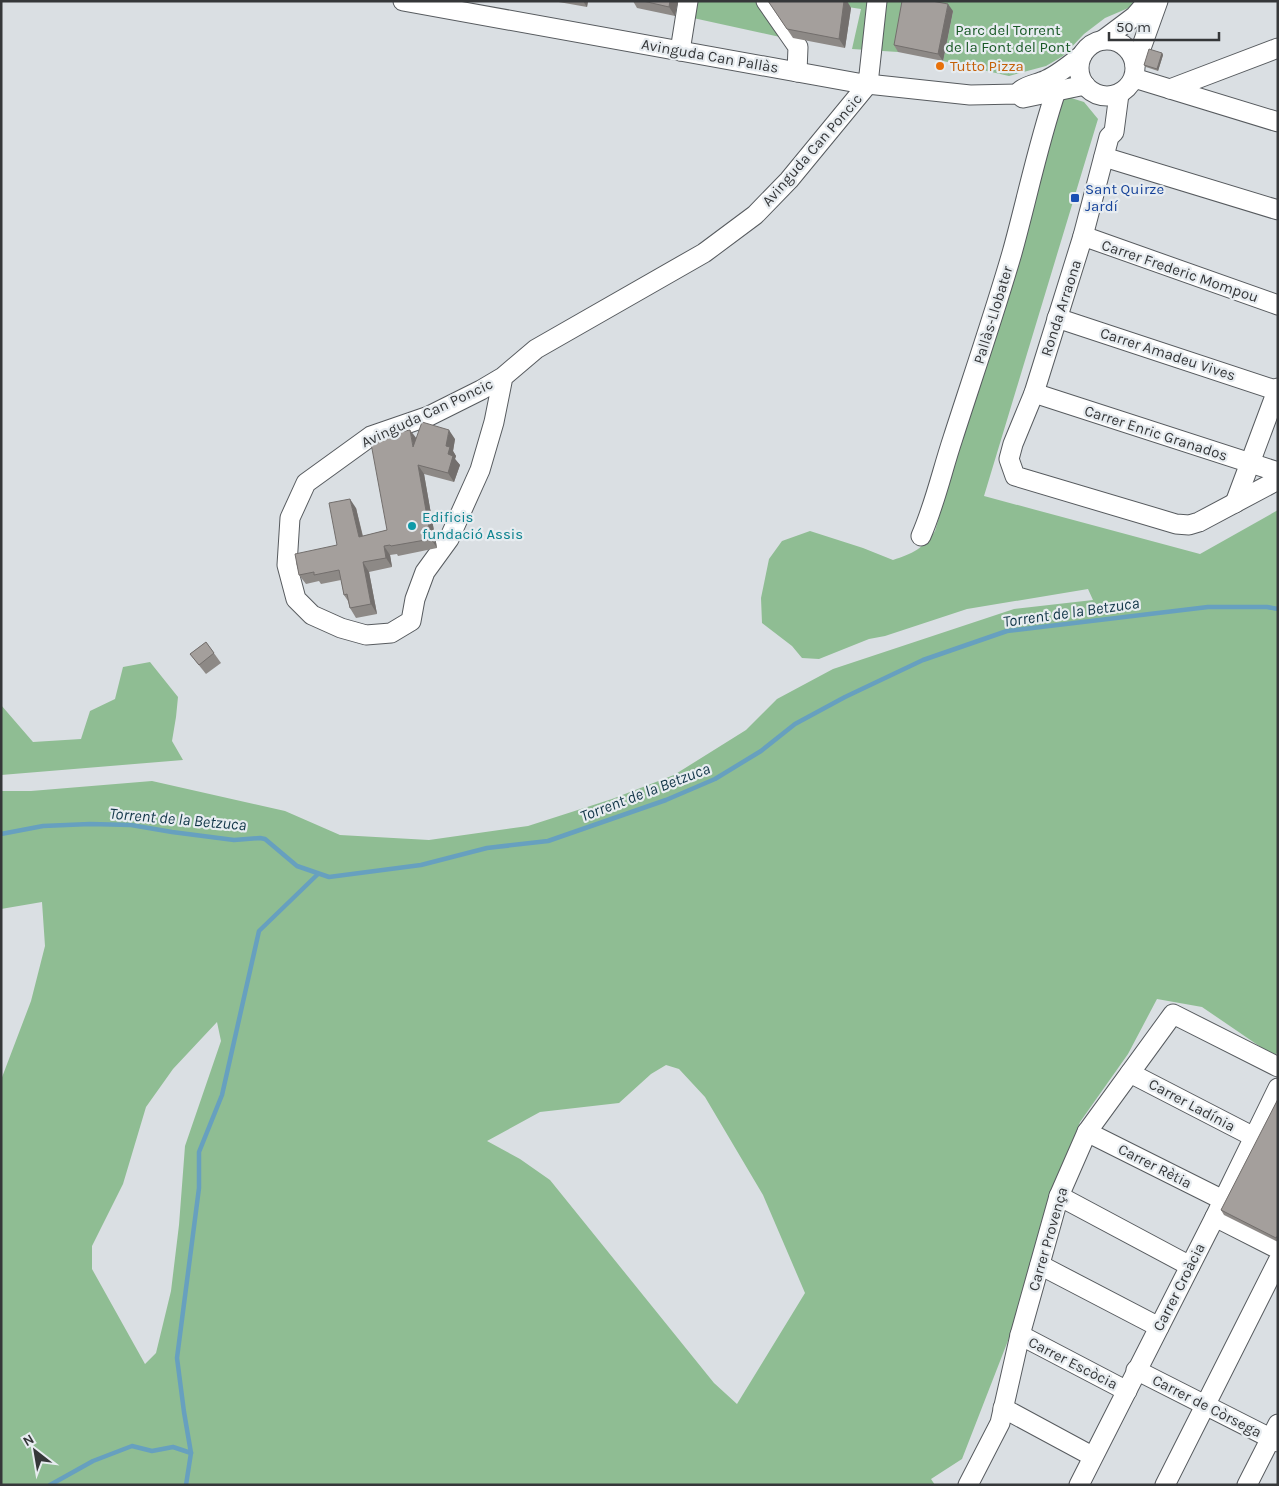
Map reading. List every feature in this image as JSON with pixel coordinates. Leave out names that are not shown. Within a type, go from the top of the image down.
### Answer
[{"type":"street","name":"Avinguda Can Pallàs","points":[[403,1],[868,84],[970,95],[1018,94],[1023,98],[1056,91],[1091,90]]},
{"type":"street","points":[[680,51],[688,1]]},
{"type":"street","points":[[766,1],[798,47],[796,72]]},
{"type":"street","points":[[868,84],[877,1]]},
{"type":"street","points":[[1082,55],[1091,45],[1103,40],[1135,16],[1148,1]]},
{"type":"street","points":[[1091,90],[1105,96],[1119,94],[1125,90],[1135,71],[1158,1]]},
{"type":"street","points":[[1103,40],[1122,44],[1131,53],[1135,71]]},
{"type":"street","points":[[1170,88],[1275,52]]},
{"type":"street","name":"Avinguda Can Pallàs","points":[[1018,94],[1022,89],[1033,86],[1058,73],[1082,55]]},
{"type":"street","name":"Ronda Arraona","points":[[1082,55],[1079,70],[1105,111],[1109,136],[1083,236],[1058,318],[1034,393],[1013,444],[1009,459],[1015,476],[1176,524],[1189,526],[1235,502]]},
{"type":"street","points":[[1135,71],[1170,88],[1278,122]]},
{"type":"street","name":"Avinguda Can Poncic","points":[[503,377],[494,422],[480,470],[449,539],[425,572],[415,599],[411,621],[391,633],[366,635],[341,628],[312,615],[296,599],[287,565],[290,518],[306,483],[371,436],[429,416],[481,390],[503,377],[536,349],[704,252],[755,215],[789,180],[868,84]]},
{"type":"street","name":"Pallàs-Llobater","points":[[921,536],[932,508],[956,427],[986,342],[1056,91]]},
{"type":"street","name":"Ronda Arraona","points":[[1109,136],[1114,132],[1119,94]]},
{"type":"street","points":[[1104,157],[1278,210]]},
{"type":"street","name":"Carrer Frederic Mompou","points":[[1083,236],[1278,304]]},
{"type":"street","name":"Carrer Amadeu Vives","points":[[1058,318],[1278,390]]},
{"type":"street","points":[[1235,502],[1278,390]]},
{"type":"street","name":"Carrer Enric Granados","points":[[1034,393],[1278,472]]},
{"type":"street","points":[[1235,502],[1278,480]]},
{"type":"street","name":"Carrer Provença","points":[[972,1484],[1000,1423],[1020,1336],[1059,1196],[1087,1132],[1173,1014],[1278,1067]]},
{"type":"street","name":"Carrer Ladínia","points":[[1130,1073],[1254,1137]]},
{"type":"street","name":"Carrer Croàcia","points":[[1079,1485],[1278,1088]]},
{"type":"street","name":"Carrer Rètia","points":[[1087,1132],[1223,1200]]},
{"type":"street","points":[[1059,1196],[1190,1266]]},
{"type":"street","points":[[1215,1217],[1278,1249]]},
{"type":"street","points":[[1165,1485],[1278,1262]]},
{"type":"street","points":[[1040,1265],[1159,1327]]},
{"type":"street","name":"Carrer Escòcia","points":[[1020,1336],[1127,1390]]},
{"type":"street","name":"Carrer de Còrsega","points":[[1136,1370],[1205,1405],[1275,1435]]},
{"type":"street","points":[[1003,1408],[1092,1456]]},
{"type":"street","points":[[1247,1485],[1275,1435]]},
{"type":"green space","points":[[687,1],[764,1],[789,39],[684,16]]},
{"type":"green space","name":"Parc del Torrent de la Font del Pont","points":[[826,1],[1137,1],[1133,6],[1105,18],[1084,34],[1063,56],[1046,66],[1009,76],[943,61],[953,11],[908,3],[898,52],[852,49],[861,9],[828,4]]},
{"type":"green space","points":[[1068,97],[1084,102],[1098,119],[984,496],[1200,554],[1278,510],[1278,1052],[1274,1056],[1202,1007],[1157,999],[1128,1054],[1080,1122],[1039,1237],[1009,1338],[962,1459],[931,1479],[935,1485],[1,1485],[1,1080],[31,1001],[45,946],[42,902],[1,909],[1,791],[31,791],[152,781],[285,811],[340,835],[429,840],[528,826],[612,799],[674,775],[746,730],[777,699],[833,669],[1014,609],[1093,600],[1088,589],[967,609],[885,636],[869,639],[819,659],[802,658],[792,646],[762,623],[761,598],[769,559],[782,541],[810,531],[893,560],[917,550],[935,531],[1058,103]],"holes":[[[217,1022],[221,1041],[185,1146],[179,1225],[171,1291],[156,1353],[145,1364],[92,1269],[92,1246],[123,1184],[146,1107],[173,1069]],[[666,1065],[679,1069],[705,1097],[763,1195],[805,1293],[737,1404],[714,1383],[550,1180],[520,1159],[487,1141],[540,1112],[619,1103],[651,1074]]]},
{"type":"green space","points":[[150,662],[178,697],[172,741],[183,760],[1,775],[1,705],[33,742],[81,739],[90,711],[115,699],[123,667]]},
{"type":"building","points":[[643,1],[670,1],[669,7]]},
{"type":"building","points":[[768,1],[844,1],[839,39],[787,29]]},
{"type":"building","points":[[902,1],[932,1],[948,4],[938,54],[894,45]]},
{"type":"building","points":[[1149,49],[1162,53],[1157,69],[1144,65]]},
{"type":"building","name":"Edificis fundació Assis","points":[[422,422],[449,430],[446,446],[450,447],[448,454],[453,456],[448,473],[418,465],[431,539],[384,546],[386,558],[363,562],[371,604],[350,608],[347,594],[344,595],[339,570],[314,575],[314,572],[299,575],[295,554],[337,545],[329,503],[350,499],[359,537],[387,530],[370,438],[410,430],[413,447]]},
{"type":"building","points":[[206,642],[214,653],[199,665],[190,654]]},
{"type":"building","points":[[1278,1099],[1278,1235],[1276,1238],[1221,1210]]},
{"type":"waterway","name":"Torrent de la Betzuca","points":[[1,834],[43,826],[90,824],[131,825],[234,840],[260,838],[265,839],[297,866],[329,877],[421,865],[487,848],[548,841],[666,800],[715,779],[761,751],[795,724],[845,697],[923,660],[1007,631],[1208,607],[1267,607],[1278,609]]},
{"type":"waterway","points":[[186,1485],[191,1453],[177,1358],[199,1188],[199,1152],[222,1095],[259,931],[318,874]]},
{"type":"waterway","points":[[50,1485],[93,1461],[132,1446],[152,1451],[173,1447],[191,1453]]},
{"type":"place","name":"Tutto Pizza","points":[[940,66]]},
{"type":"place","name":"Sant Quirze Jardí","points":[[1075,198]]},
{"type":"place","name":"Edificis fundació Assis","points":[[412,526]]}]
